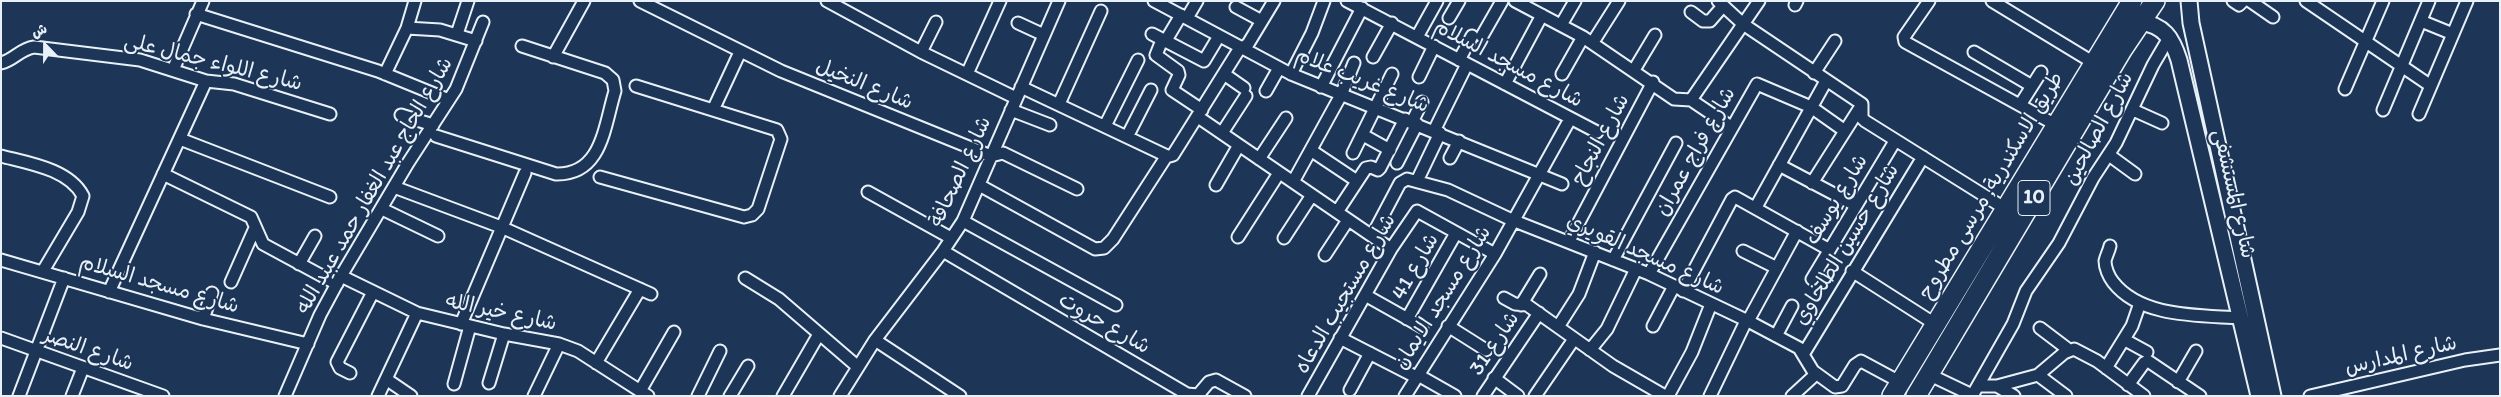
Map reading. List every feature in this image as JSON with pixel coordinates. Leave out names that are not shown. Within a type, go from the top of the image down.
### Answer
[{"type":"main road","name":"طريق الاسكندرية, مرسى مطروح","points":[[1916,396],[2140,22],[2155,1]]},
{"type":"main road","name":"طريق الاسكندرية, مرسى مطروح","points":[[1896,389],[2130,2]]},
{"type":"main road","points":[[2029,168],[2046,178]]},
{"type":"street","points":[[173,70],[203,1]]},
{"type":"street","points":[[385,74],[406,28],[415,1]]},
{"type":"street","name":"شارع الحاج عبد الغفار حمد عبيد الله","points":[[457,34],[468,1]]},
{"type":"street","points":[[553,56],[584,1]]},
{"type":"street","name":"شارع النخيل","points":[[640,1],[781,71],[991,156],[1003,153],[1077,189]]},
{"type":"street","points":[[827,1],[921,52],[1016,98]]},
{"type":"street","points":[[967,74],[1000,1]]},
{"type":"street","name":"شارع الصحافة","points":[[840,396],[875,340],[963,221],[1059,1]]},
{"type":"street","name":"شارع غريب علام","points":[[1154,1],[1167,4],[1184,17],[1291,74],[1539,173],[1562,184]]},
{"type":"street","points":[[1197,1],[1164,41],[1156,55],[1178,71],[1179,76],[1172,90],[1222,133],[1391,249]]},
{"type":"street","points":[[1021,87],[1167,156],[1173,155],[1224,74],[1242,48],[1248,44],[1274,1]]},
{"type":"street","points":[[1291,74],[1312,33],[1324,1]]},
{"type":"street","name":"شارع مسجد السلام","points":[[1347,1],[1392,22],[1463,62],[1597,132]]},
{"type":"street","points":[[1417,37],[1437,1]]},
{"type":"street","points":[[1449,18],[1458,1]]},
{"type":"street","points":[[1372,236],[1400,183],[1407,179],[1417,181],[1463,62],[1477,36],[1502,1]]},
{"type":"street","points":[[1561,25],[1575,1]]},
{"type":"street","points":[[1562,74],[1619,1]]},
{"type":"street","points":[[1691,100],[1759,1]]},
{"type":"street","points":[[1929,1],[1904,37],[1906,43],[2056,125]]},
{"type":"street","points":[[1992,1],[2094,63]]},
{"type":"street","name":"شارع المستشفى","points":[[2189,1],[2191,23],[2273,396]]},
{"type":"street","points":[[2233,1],[2238,5],[2243,1]]},
{"type":"street","points":[[2250,1],[2273,17]]},
{"type":"street","points":[[2306,1],[2431,86]]},
{"type":"street","points":[[2345,89],[2383,1]]},
{"type":"street","points":[[2383,110],[2429,1]]},
{"type":"street","points":[[2419,114],[2467,1]]},
{"type":"street","points":[[1521,3],[1588,40],[1653,82],[1674,99],[1691,100],[1731,127]]},
{"type":"street","points":[[1691,12],[1703,21],[1710,21],[1720,4],[1743,24],[1862,104]]},
{"type":"street","points":[[1236,7],[1262,21]]},
{"type":"street","points":[[1321,87],[1362,8]]},
{"type":"street","points":[[1059,104],[1101,11]]},
{"type":"street","points":[[196,14],[385,74],[449,100]]},
{"type":"street","points":[[1505,84],[1542,15]]},
{"type":"street","points":[[2421,21],[2453,34]]},
{"type":"street","name":"شارع الحاج عبد الغفار حمد عبيد الله","points":[[285,396],[339,280],[394,187],[449,100],[466,67],[483,22]]},
{"type":"street","points":[[921,52],[936,22]]},
{"type":"street","points":[[1373,57],[1392,22]]},
{"type":"street","points":[[2140,22],[2157,26],[2170,36]]},
{"type":"street","points":[[1018,23],[1044,35]]},
{"type":"street","points":[[406,28],[440,30],[476,41]]},
{"type":"street","points":[[1152,34],[1204,61],[1219,36]]},
{"type":"street","points":[[1634,70],[1656,34]]},
{"type":"street","name":"شارع المستشفى","points":[[2170,36],[2179,60],[2259,396]]},
{"type":"street","name":"شارع الصالحين","points":[[1974,392],[2013,324],[2026,291],[2059,243],[2093,178],[2109,155],[2133,110],[2153,65],[2170,36]]},
{"type":"street","points":[[1814,73],[1835,41]]},
{"type":"street","points":[[436,136],[556,174],[567,174],[586,167],[593,159],[597,150],[615,85],[613,80],[605,73],[522,46]]},
{"type":"street","points":[[1419,77],[1434,46]]},
{"type":"street","name":"شارع اللواء جمال على","points":[[1,63],[12,60],[21,51],[34,47],[140,60],[206,80],[234,84],[330,114]]},
{"type":"street","points":[[713,110],[740,52]]},
{"type":"street","points":[[1974,52],[2032,86]]},
{"type":"street","points":[[1106,126],[1138,60]]},
{"type":"street","points":[[1293,182],[1312,151],[1341,95],[1354,63]]},
{"type":"street","points":[[1266,91],[1279,68]]},
{"type":"street","points":[[2020,105],[2041,72]]},
{"type":"street","points":[[1222,133],[1245,92],[1224,74]]},
{"type":"street","points":[[1353,153],[1377,109],[1392,74]]},
{"type":"street","points":[[109,292],[206,80]]},
{"type":"street","points":[[1756,207],[1826,81]]},
{"type":"street","name":"شارع النجاح","points":[[1569,241],[1653,82]]},
{"type":"street","name":"شارع فراج عمران","points":[[1649,274],[1757,84],[1811,108],[1845,131]]},
{"type":"street","points":[[600,177],[744,217],[752,215],[758,209],[781,136],[774,129],[636,86]]},
{"type":"street","points":[[1128,136],[1150,90]]},
{"type":"street","points":[[1337,212],[1368,167],[1376,170],[1380,168],[1422,102]]},
{"type":"street","points":[[1812,183],[1862,104]]},
{"type":"street","points":[[1862,104],[1862,118],[2022,219]]},
{"type":"street","points":[[1011,110],[1050,125]]},
{"type":"street","points":[[2133,110],[2162,123]]},
{"type":"street","points":[[401,115],[433,125]]},
{"type":"street","points":[[1259,159],[1286,118]]},
{"type":"street","name":"شارع مسجد الايمان","points":[[1405,396],[1494,254],[1570,119]]},
{"type":"street","points":[[1397,163],[1411,122]]},
{"type":"street","points":[[1363,134],[1390,150]]},
{"type":"street","points":[[180,139],[330,197]]},
{"type":"street","name":"شارع يوسف","points":[[1812,279],[1828,249],[1895,140]]},
{"type":"street","points":[[1450,158],[1459,141]]},
{"type":"street","points":[[1614,260],[1676,143]]},
{"type":"street","points":[[1216,185],[1239,145]]},
{"type":"street","points":[[1312,151],[1357,181]]},
{"type":"street","points":[[2109,155],[2135,174]]},
{"type":"street","points":[[1,156],[40,166],[65,177],[79,188],[83,196],[78,212],[43,271]]},
{"type":"street","points":[[979,185],[1096,249],[1104,248],[1113,238],[1167,156]]},
{"type":"street","name":"شارع حسين الطلخاوي","points":[[1804,353],[1852,271],[1923,157]]},
{"type":"street","points":[[1779,165],[1855,205]]},
{"type":"street","points":[[1238,237],[1279,172]]},
{"type":"street","points":[[454,384],[465,325],[501,228],[525,173]]},
{"type":"street","name":"شارع خير الله","points":[[163,174],[250,217],[263,244],[300,264],[373,292],[417,313],[504,334],[559,344],[578,351],[638,392]]},
{"type":"street","name":"شارع مسجد القويري","points":[[1417,181],[1448,190],[1512,220],[1649,274],[1747,321],[1799,348],[1804,353],[1808,366],[1835,387],[1840,387],[1855,364],[1861,361],[1896,389]]},
{"type":"street","points":[[394,187],[501,228],[646,291],[596,363]]},
{"type":"street","points":[[868,192],[951,238]]},
{"type":"street","points":[[1284,238],[1312,195]]},
{"type":"street","points":[[1653,326],[1679,288],[1732,199],[1739,198],[1828,249]]},
{"type":"street","points":[[382,209],[438,236]]},
{"type":"street","name":"شارع مستجيب الدعاه","points":[[1308,396],[1391,249],[1416,212],[1456,233]]},
{"type":"street","points":[[1325,255],[1348,220]]},
{"type":"street","points":[[963,221],[1116,305]]},
{"type":"street","points":[[231,282],[255,228]]},
{"type":"street","points":[[1710,396],[1747,321],[1797,231]]},
{"type":"street","points":[[1456,233],[1494,254]]},
{"type":"street","name":"شارع 41","points":[[1407,319],[1456,233]]},
{"type":"street","points":[[300,264],[315,236]]},
{"type":"street","points":[[2110,246],[2105,262],[2109,277],[2120,291],[2140,303],[2179,313],[2240,318]]},
{"type":"street","name":"شارع حروت","points":[[943,250],[1187,394],[1198,394],[1209,382],[1216,380],[1232,392],[1245,396]]},
{"type":"street","points":[[1743,251],[1777,268]]},
{"type":"street","points":[[1558,327],[1579,294],[1595,252]]},
{"type":"street","name":"شارع مسجد السلام","points":[[1,260],[203,319],[308,344]]},
{"type":"street","points":[[1590,350],[1607,329],[1636,269]]},
{"type":"street","points":[[2229,274],[2246,270]]},
{"type":"street","points":[[1852,271],[1935,324]]},
{"type":"street","points":[[1521,305],[1540,274]]},
{"type":"street","points":[[19,396],[64,278]]},
{"type":"street","points":[[745,278],[779,300],[858,367]]},
{"type":"street","points":[[350,373],[337,365],[339,356],[373,292]]},
{"type":"street","points":[[203,319],[212,293]]},
{"type":"street","name":"شارع 41","points":[[1365,295],[1422,327]]},
{"type":"street","points":[[1504,298],[1515,304],[1527,305],[1590,350],[1667,396],[1692,352],[1711,304]]},
{"type":"street","points":[[2106,368],[2125,340],[2140,303]]},
{"type":"street","points":[[1776,336],[1792,306]]},
{"type":"street","points":[[378,396],[417,313]]},
{"type":"street","name":"شارع 31","points":[[1482,396],[1539,313]]},
{"type":"street","points":[[1448,326],[1486,350]]},
{"type":"street","points":[[2040,328],[2069,350],[2079,351],[2106,368],[2144,396]]},
{"type":"street","points":[[638,392],[674,332]]},
{"type":"street","points":[[489,383],[504,334]]},
{"type":"street","points":[[783,396],[819,334]]},
{"type":"street","name":"شارع النصر","points":[[1,338],[163,396]]},
{"type":"street","points":[[1340,338],[1455,396]]},
{"type":"street","points":[[1535,396],[1574,339]]},
{"type":"street","points":[[875,340],[960,396]]},
{"type":"street","points":[[2125,340],[2148,352]]},
{"type":"street","points":[[534,396],[559,344]]},
{"type":"street","points":[[1928,374],[1974,392],[2038,375],[2069,350]]},
{"type":"street","points":[[698,396],[720,351]]},
{"type":"street","points":[[2178,382],[2196,351]]},
{"type":"street","points":[[1350,390],[1370,353]]},
{"type":"street","name":"شارع المدارس","points":[[2310,396],[2465,360],[2500,355]]},
{"type":"street","points":[[2128,384],[2144,363],[2148,361],[2196,395]]},
{"type":"street","points":[[730,396],[748,366]]},
{"type":"street","points":[[72,396],[83,368]]},
{"type":"street","points":[[1792,396],[1816,374]]},
{"type":"street","points":[[2038,375],[2066,396]]},
{"type":"street","points":[[1494,378],[1518,396]]},
{"type":"street","points":[[386,379],[411,396]]},
{"type":"street","points":[[1997,386],[2014,396]]}]
